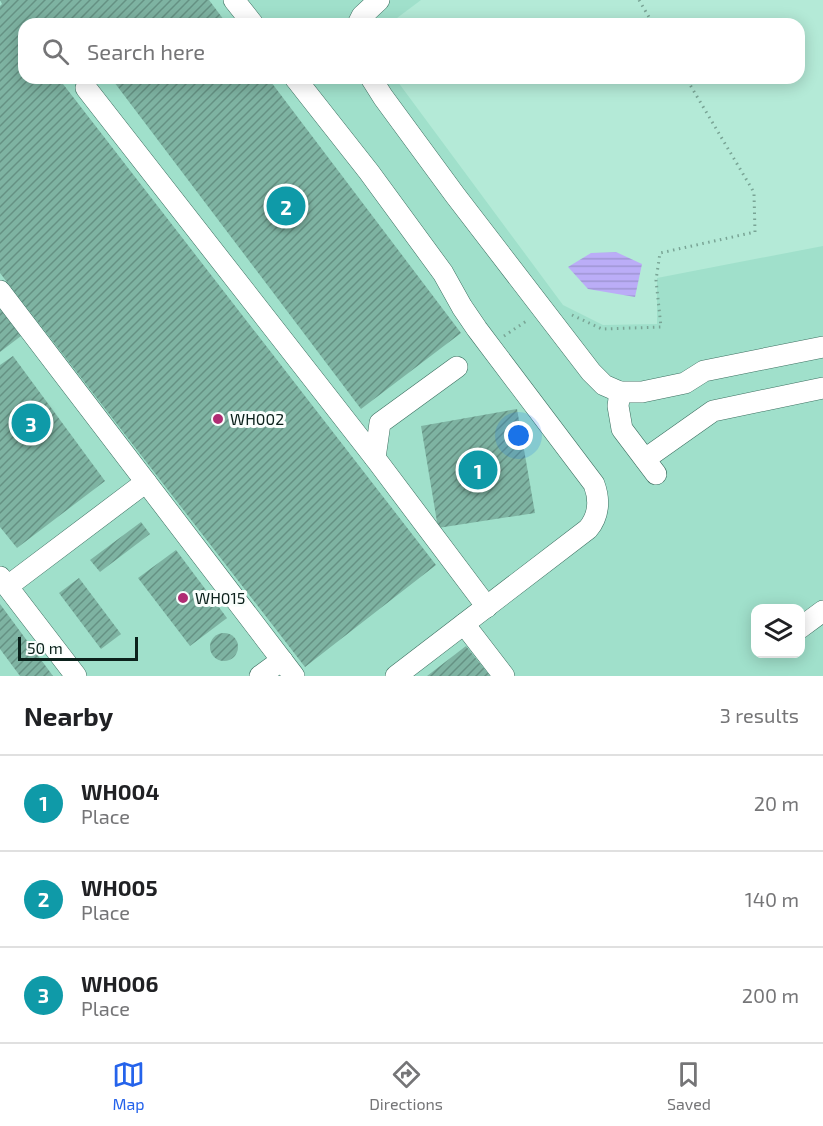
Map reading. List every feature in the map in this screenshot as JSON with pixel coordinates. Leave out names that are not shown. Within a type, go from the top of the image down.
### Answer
[{"type":"lane","points":[[234,0],[248,18]]},
{"type":"lane","points":[[361,18],[379,0]]},
{"type":"lane","points":[[300,84],[437,264],[477,329],[597,491],[597,513],[588,530],[396,676]]},
{"type":"lane","points":[[375,84],[455,195],[591,372],[604,385],[620,392],[642,392],[685,382],[704,371],[823,347]]},
{"type":"lane","points":[[86,88],[375,458],[487,607]]},
{"type":"lane","points":[[0,291],[288,668],[260,676]]},
{"type":"lane","points":[[375,458],[380,423],[457,367]]},
{"type":"lane","points":[[620,392],[618,406],[622,429],[651,466],[713,411],[823,388]]},
{"type":"lane","points":[[76,676],[4,581],[146,482]]},
{"type":"lane","points":[[805,625],[823,611]]},
{"type":"lane","points":[[464,624],[504,676]]},
{"type":"path","points":[[639,0],[650,18]]},
{"type":"path","points":[[661,327],[656,279],[660,254],[755,232],[752,189],[690,84]]},
{"type":"shaded area","points":[[0,0],[421,0],[397,18],[18,18],[18,84],[399,84],[563,305],[603,325],[657,324],[657,278],[823,246],[823,676],[0,676]]},
{"type":"shaded area","points":[[616,252],[642,264],[635,297],[588,289],[568,267],[591,253]]},
{"type":"building","name":"WH002","points":[[0,0],[209,0],[222,18],[18,18],[18,84],[63,84],[436,565],[305,667],[0,273],[0,6],[2,4]]},
{"type":"building","points":[[116,84],[273,84],[461,333],[361,409]]},
{"type":"building","points":[[0,308],[21,336],[0,352]]},
{"type":"building","points":[[13,356],[105,481],[17,548],[0,527],[0,365]]},
{"type":"building","points":[[517,409],[535,513],[438,528],[421,426]]},
{"type":"building","points":[[141,522],[150,534],[100,572],[90,560]]},
{"type":"building","name":"WH015","points":[[176,550],[227,618],[190,646],[138,578]]},
{"type":"building","points":[[79,578],[121,634],[101,649],[59,593]]},
{"type":"building","points":[[0,604],[53,676],[20,676],[0,649]]},
{"type":"building","points":[[224,633],[234,637],[238,647],[234,657],[224,661],[214,657],[210,647],[214,637]]},
{"type":"building","points":[[466,646],[490,676],[427,676]]},
{"type":"place","name":"WH005","points":[[286,206]]},
{"type":"place","name":"WH002","points":[[218,419]]},
{"type":"place","name":"WH006","points":[[31,423]]},
{"type":"place","name":"WH004","points":[[478,470]]},
{"type":"place","name":"WH015","points":[[183,598]]}]
